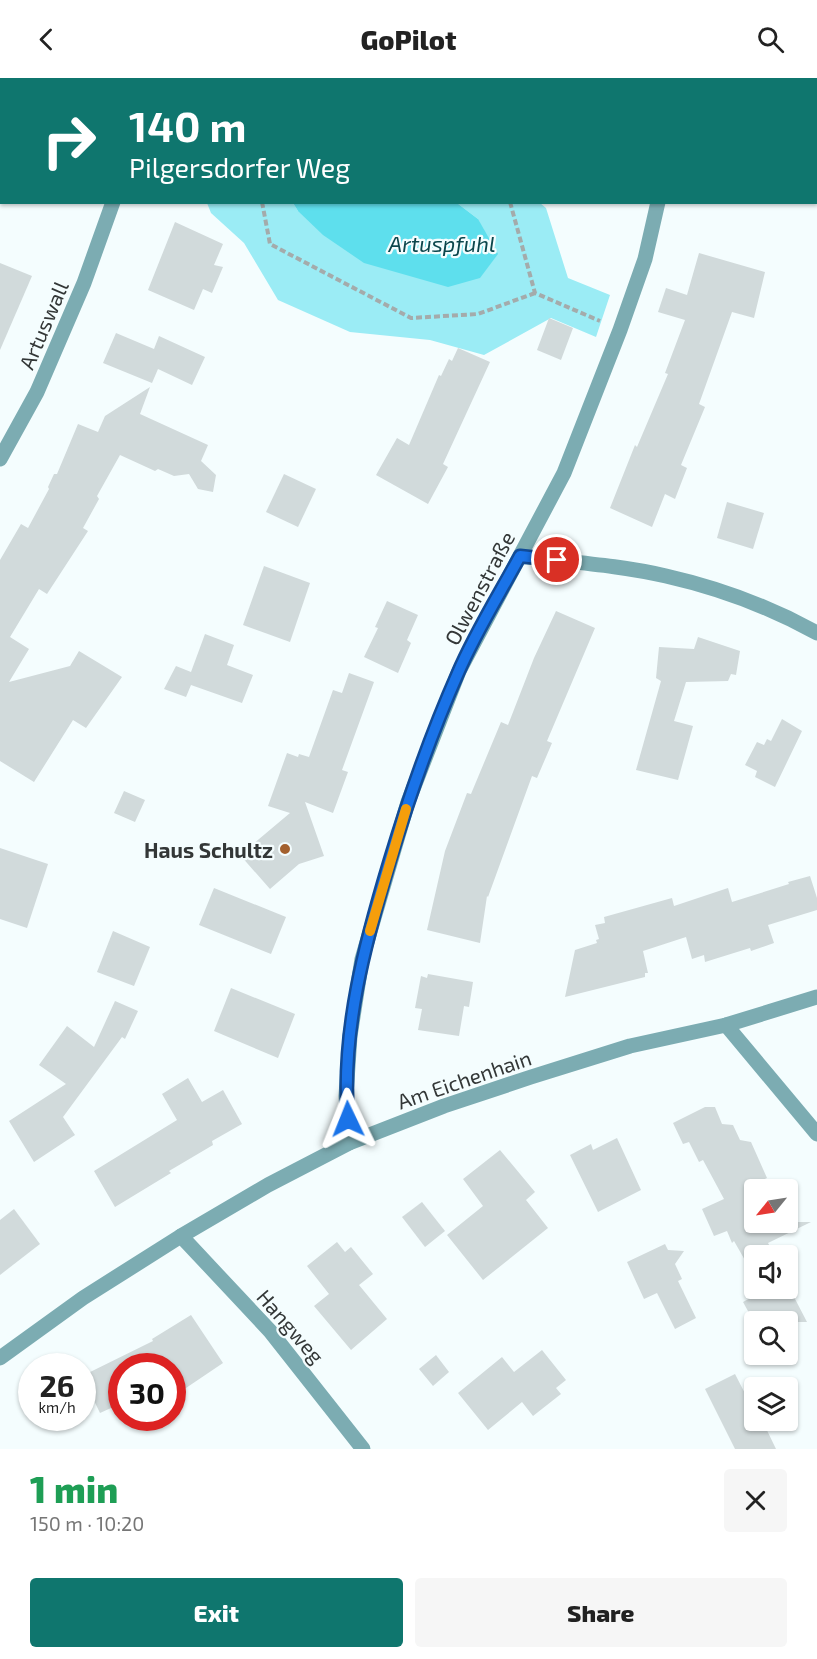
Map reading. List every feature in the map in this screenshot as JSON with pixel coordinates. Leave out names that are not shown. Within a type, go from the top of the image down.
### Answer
[{"type":"street","name":"Artuswall","points":[[0,459],[37,392],[84,283],[112,204]]},
{"type":"street","name":"Olwenstraße","points":[[350,1143],[346,1096],[350,1036],[362,959],[408,802],[459,671],[564,473],[645,259],[658,204]]},
{"type":"street","points":[[520,556],[666,576],[744,599],[817,633]]},
{"type":"street","name":"Am Eichenhain","points":[[0,1358],[83,1298],[181,1236],[268,1185],[350,1143],[444,1106],[630,1046],[726,1025],[817,997]]},
{"type":"street","points":[[726,1025],[817,1134]]},
{"type":"street","name":"Hangweg","points":[[181,1236],[270,1330],[363,1449]]},
{"type":"path","points":[[262,204],[270,244],[411,318],[478,315],[536,293],[605,323]]},
{"type":"path","points":[[511,204],[536,293]]},
{"type":"shaded area","points":[[207,204],[294,204],[298,211],[478,219],[458,204],[541,204],[546,208],[568,278],[610,295],[596,337],[551,318],[484,355],[430,340],[350,332],[278,300],[244,243],[211,213]]},
{"type":"water","name":"Artuspfuhl","points":[[294,204],[458,204],[478,219],[498,254],[480,278],[448,287],[364,263],[323,235]]},
{"type":"building","points":[[175,222],[223,244],[214,265],[223,267],[212,293],[203,289],[194,310],[148,290]]},
{"type":"building","points":[[699,253],[765,272],[754,318],[732,312],[699,404],[705,407],[681,465],[687,468],[675,499],[665,494],[652,527],[610,508],[635,445],[637,447],[668,374],[665,373],[685,320],[658,312],[666,288],[687,295]]},
{"type":"building","points":[[0,263],[32,276],[0,350]]},
{"type":"building","points":[[549,318],[573,328],[561,360],[537,350]]},
{"type":"building","points":[[116,333],[154,349],[159,336],[205,357],[192,385],[158,369],[152,383],[103,363]]},
{"type":"building","points":[[458,348],[490,362],[443,464],[448,467],[428,504],[376,475],[397,438],[409,445],[439,375],[441,376],[449,359],[452,361]]},
{"type":"building","points":[[150,387],[140,414],[208,445],[201,461],[216,475],[213,492],[198,489],[189,474],[174,476],[158,469],[155,471],[120,455],[97,496],[99,499],[83,528],[88,531],[47,594],[39,589],[10,637],[29,649],[9,682],[70,666],[79,651],[122,677],[86,728],[73,720],[34,782],[0,761],[0,560],[21,524],[28,528],[49,489],[54,474],[57,474],[78,424],[98,432],[105,416]]},
{"type":"building","points":[[284,474],[316,489],[298,527],[266,512]]},
{"type":"building","points":[[727,502],[764,513],[753,549],[717,538]]},
{"type":"building","points":[[264,566],[310,583],[290,642],[243,625]]},
{"type":"building","points":[[387,601],[418,615],[407,640],[411,643],[398,673],[364,657],[378,628],[375,627]]},
{"type":"building","points":[[556,611],[595,628],[547,741],[552,743],[537,778],[532,776],[487,896],[480,943],[427,930],[445,851],[467,793],[471,794],[501,722],[508,725],[534,658]]},
{"type":"building","points":[[205,634],[234,645],[227,665],[253,675],[242,703],[191,685],[186,697],[164,689],[176,666],[191,672]]},
{"type":"building","points":[[698,637],[740,651],[736,675],[731,674],[728,681],[686,682],[674,721],[693,726],[678,780],[636,770],[661,681],[656,678],[659,647],[694,649]]},
{"type":"building","points":[[349,673],[374,682],[342,770],[348,772],[333,813],[305,802],[324,856],[299,864],[270,889],[240,855],[290,813],[268,806],[287,753],[298,757],[299,754],[309,757],[333,690],[342,693]]},
{"type":"building","points":[[782,719],[802,731],[775,787],[755,777],[757,771],[745,765],[757,742],[764,745],[767,739],[771,741]]},
{"type":"building","points":[[124,791],[145,800],[135,822],[114,813]]},
{"type":"building","points":[[0,848],[48,864],[27,928],[0,919]]},
{"type":"building","points":[[810,876],[817,898],[817,910],[768,925],[774,943],[705,962],[704,955],[692,959],[686,937],[643,951],[648,973],[645,973],[645,977],[565,997],[575,950],[597,943],[596,940],[599,939],[595,925],[605,923],[604,917],[672,898],[674,906],[728,888],[732,902]]},
{"type":"building","points":[[214,888],[286,917],[271,954],[199,925]]},
{"type":"building","points":[[113,931],[150,947],[134,986],[97,972]]},
{"type":"building","points":[[428,974],[473,982],[469,1007],[464,1006],[459,1036],[418,1030],[422,1009],[415,1008],[421,976],[427,978]]},
{"type":"building","points":[[231,988],[295,1014],[278,1058],[214,1031]]},
{"type":"building","points":[[115,1001],[138,1011],[125,1039],[122,1037],[63,1117],[75,1135],[34,1162],[9,1121],[66,1084],[39,1065],[67,1026],[94,1047]]},
{"type":"building","points":[[188,1078],[202,1102],[223,1090],[242,1124],[212,1141],[213,1145],[115,1207],[94,1171],[177,1120],[162,1094]]},
{"type":"building","points":[[705,1107],[715,1107],[722,1124],[733,1125],[740,1140],[751,1142],[767,1178],[744,1179],[744,1233],[788,1233],[768,1243],[769,1245],[744,1245],[744,1258],[734,1241],[732,1243],[727,1231],[714,1236],[702,1209],[724,1199],[703,1160],[699,1162],[689,1142],[683,1144],[673,1123]]},
{"type":"building","points":[[617,1138],[641,1190],[598,1212],[570,1155],[591,1144],[593,1150]]},
{"type":"building","points":[[500,1150],[535,1192],[526,1200],[548,1228],[483,1280],[447,1235],[483,1206],[463,1179]]},
{"type":"building","points":[[422,1202],[445,1231],[425,1247],[402,1217]]},
{"type":"building","points":[[14,1209],[40,1244],[0,1275],[0,1220]]},
{"type":"building","points":[[798,1222],[811,1222],[798,1228]]},
{"type":"building","points":[[337,1242],[345,1252],[351,1247],[373,1274],[359,1285],[387,1319],[351,1350],[314,1306],[329,1294],[307,1266]]},
{"type":"building","points":[[665,1244],[668,1250],[684,1251],[675,1264],[682,1279],[678,1281],[696,1318],[675,1329],[657,1293],[644,1299],[627,1262]]},
{"type":"building","points":[[748,1299],[795,1299],[807,1322],[798,1322],[798,1311],[748,1311],[743,1302]]},
{"type":"building","points":[[191,1315],[223,1363],[186,1388],[186,1353],[129,1353],[153,1341],[152,1339]]},
{"type":"building","points":[[542,1350],[566,1380],[556,1388],[561,1394],[533,1416],[522,1402],[488,1430],[458,1393],[502,1357],[514,1372]]},
{"type":"building","points":[[436,1355],[449,1372],[433,1386],[419,1369]]},
{"type":"building","points":[[108,1363],[108,1409],[100,1413],[96,1405],[96,1369]]},
{"type":"building","points":[[735,1374],[744,1392],[744,1431],[767,1431],[776,1449],[735,1449],[705,1389]]},
{"type":"slow traffic","points":[[370,931],[406,809]]},
{"type":"place","name":"Haus Schultz","points":[[285,849]]},
{"type":"route","points":[[348,1119],[346,1096],[350,1036],[362,959],[408,802],[459,671],[520,556],[557,560]]}]
